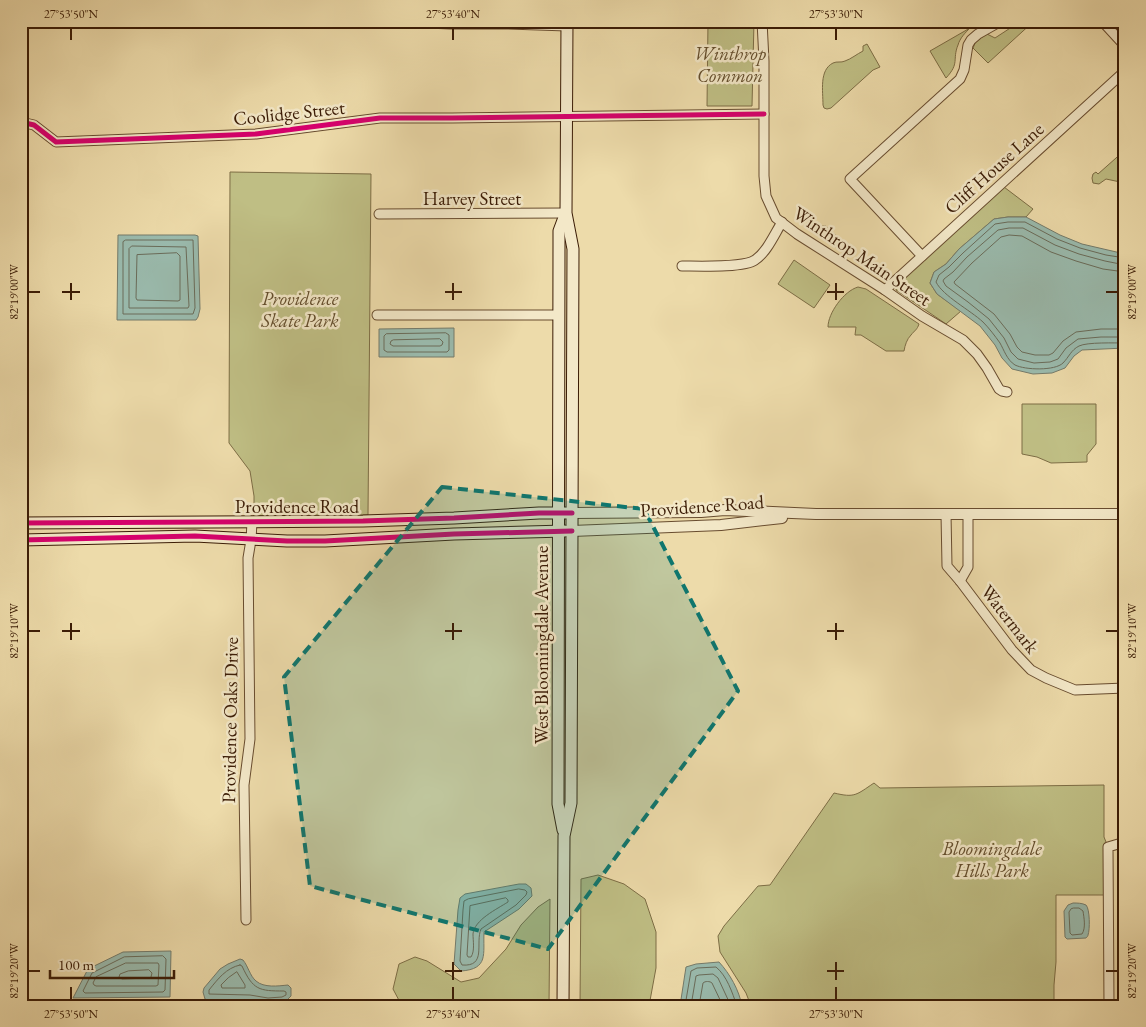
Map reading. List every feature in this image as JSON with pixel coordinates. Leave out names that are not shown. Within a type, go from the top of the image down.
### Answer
[{"type":"main road","name":"West Bloomingdale Avenue","points":[[564,836],[571,803],[573,309],[572,249],[566,213],[567,24]]},
{"type":"main road","name":"West Bloomingdale Avenue","points":[[563,1006],[564,836],[558,804],[559,231],[566,213]]},
{"type":"main road","points":[[559,245],[565,257],[566,302],[568,307],[573,309]]},
{"type":"main road","name":"Providence Road","points":[[21,523],[414,520],[572,513]]},
{"type":"main road","name":"Providence Road","points":[[21,540],[195,536],[251,540],[325,541],[454,534],[572,531]]},
{"type":"street","points":[[384,21],[450,24],[567,24]]},
{"type":"street","name":"Winthrop Main Street","points":[[762,21],[764,176],[766,196],[776,218],[835,259],[970,346],[982,360],[999,389],[1007,392]]},
{"type":"street","points":[[922,256],[850,179],[960,79],[964,70],[968,45],[971,40],[1001,21]]},
{"type":"street","points":[[1102,21],[1123,42]]},
{"type":"street","name":"Cliff House Lane","points":[[884,290],[1125,71]]},
{"type":"street","name":"Coolidge Street","points":[[21,122],[34,125],[56,142],[256,134],[380,118],[764,114]]},
{"type":"street","name":"Harvey Street","points":[[379,214],[566,213]]},
{"type":"street","points":[[682,266],[740,265],[754,261],[764,252],[782,222]]},
{"type":"street","points":[[377,315],[559,315]]},
{"type":"street","name":"Providence Road","points":[[572,513],[701,512],[725,510],[816,514],[1125,514]]},
{"type":"street","name":"Providence Road","points":[[572,531],[721,525],[816,514]]},
{"type":"street","name":"Watermark","points":[[946,514],[947,566],[1007,644],[1031,670],[1075,690],[1125,688]]},
{"type":"street","points":[[960,581],[968,567],[968,514]]},
{"type":"street","name":"Providence Oaks Drive","points":[[246,920],[244,785],[250,739],[248,558],[252,522]]},
{"type":"street","points":[[1109,1006],[1108,847],[1125,842]]},
{"type":"highlighted area","points":[[442,487],[644,509],[738,691],[548,949],[310,886],[284,677]]},
{"type":"green space","name":"Winthrop Common","points":[[708,21],[754,21],[752,106],[707,106]]},
{"type":"green space","points":[[1021,21],[1034,21],[988,63],[973,48],[976,41],[987,34],[995,38]]},
{"type":"green space","points":[[970,28],[960,40],[956,50],[953,69],[946,78],[930,51]]},
{"type":"green space","points":[[867,44],[880,67],[873,70],[831,108],[824,108],[822,87],[824,76],[829,66],[836,62],[844,62],[863,51],[863,46]]},
{"type":"green space","points":[[1125,150],[1125,183],[1106,179],[1099,184],[1093,183],[1093,174],[1096,172],[1098,174]]},
{"type":"green space","name":"Providence Skate Park","points":[[230,172],[371,174],[368,515],[254,517],[254,496],[250,471],[229,443]]},
{"type":"green space","points":[[1004,187],[1033,209],[1026,217],[994,219],[959,249],[946,264],[934,272],[930,283],[937,294],[961,311],[946,324],[896,290],[897,285]]},
{"type":"green space","points":[[826,226],[854,253],[849,256],[818,235],[819,227]]},
{"type":"green space","points":[[794,260],[830,285],[814,308],[778,284]]},
{"type":"green space","points":[[858,287],[866,289],[919,324],[907,340],[904,351],[886,351],[861,335],[855,335],[856,327],[828,327],[831,315],[838,303],[847,293]]},
{"type":"green space","points":[[1022,404],[1096,404],[1096,444],[1087,455],[1087,462],[1051,463],[1037,457],[1022,454]]},
{"type":"green space","name":"Bloomingdale Hills Park","points":[[874,783],[880,788],[1104,785],[1104,837],[1108,847],[1108,895],[1056,895],[1054,1006],[751,1006],[746,993],[720,952],[718,936],[724,926],[758,886],[770,885],[834,793],[855,794]]},
{"type":"green space","points":[[598,875],[624,884],[645,899],[656,932],[656,968],[649,1006],[580,1006],[581,879]]},
{"type":"green space","points":[[550,899],[549,1006],[402,1006],[393,989],[399,964],[415,957],[427,961],[461,982],[479,978],[506,949],[521,925],[538,907]]},
{"type":"water","points":[[1026,217],[1082,244],[1125,254],[1125,348],[1082,350],[1074,356],[1065,368],[1052,373],[1033,374],[1012,369],[980,326],[937,294],[930,283],[934,272],[946,264],[959,249],[994,219]]},
{"type":"water","points":[[118,235],[198,236],[200,309],[196,320],[117,320]]},
{"type":"water","points":[[454,328],[454,357],[379,357],[379,329]]},
{"type":"water","points":[[526,884],[531,888],[532,896],[519,909],[484,932],[483,959],[476,967],[461,971],[454,964],[460,898],[465,894]]},
{"type":"water","points":[[1073,903],[1083,904],[1087,907],[1089,924],[1086,938],[1067,939],[1065,937],[1064,911],[1068,905]]},
{"type":"water","points":[[171,951],[170,997],[73,998],[88,969],[123,952]]},
{"type":"water","points":[[240,959],[243,960],[256,981],[267,986],[288,985],[291,988],[291,996],[285,1002],[267,1003],[250,1000],[205,999],[204,988],[220,969]]},
{"type":"water","points":[[719,962],[734,983],[742,1006],[680,1006],[686,967]]},
{"type":"cycle path","points":[[21,122],[34,125],[56,142],[256,134],[380,118],[764,114]]},
{"type":"cycle path","points":[[21,523],[363,521],[572,513]]},
{"type":"cycle path","points":[[21,540],[195,536],[325,541],[454,534],[572,531]]}]
